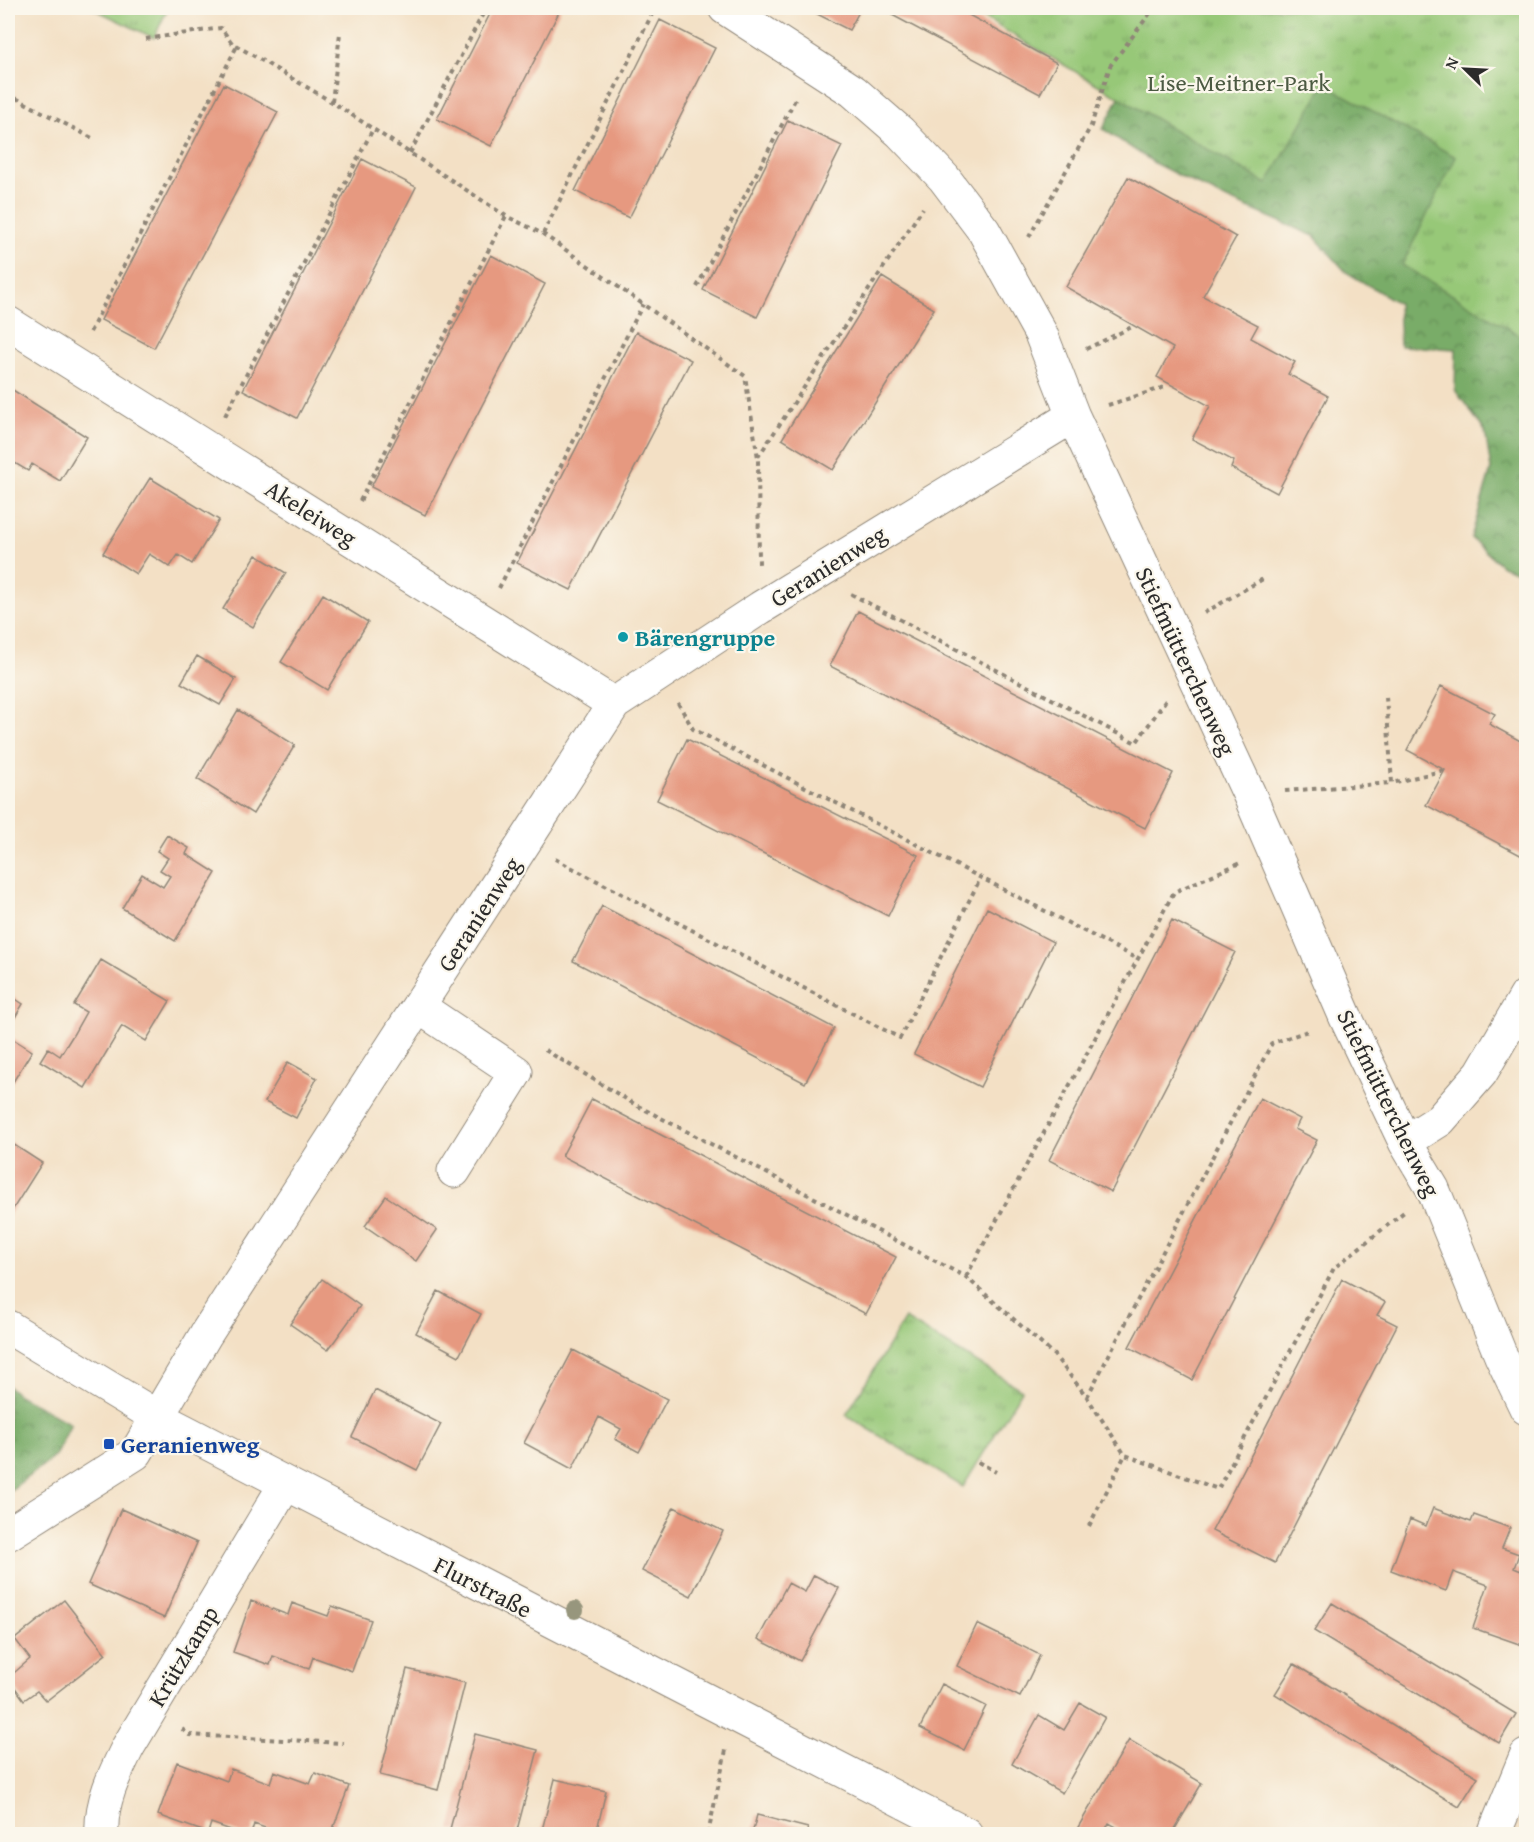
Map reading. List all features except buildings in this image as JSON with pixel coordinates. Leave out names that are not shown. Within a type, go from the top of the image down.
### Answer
[{"type":"street","name":"Stiefmütterchenweg","points":[[725,8],[853,91],[900,132],[944,178],[984,231],[1041,334],[1072,416],[1249,794],[1346,1018],[1405,1142],[1432,1190],[1502,1356],[1527,1408]]},
{"type":"street","name":"Akeleiweg","points":[[8,323],[614,704]]},
{"type":"street","name":"Geranienweg","points":[[8,1534],[136,1454],[159,1419],[206,1335],[614,704],[659,672],[760,608],[1072,416]]},
{"type":"street","points":[[1405,1142],[1440,1120],[1481,1073],[1527,996]]},
{"type":"street","points":[[418,1007],[516,1072],[454,1171]]},
{"type":"street","name":"Flurstraße","points":[[8,1326],[159,1419],[966,1834]]},
{"type":"street","name":"Krützkamp","points":[[102,1834],[101,1823],[110,1785],[153,1706],[285,1485]]},
{"type":"street","points":[[1494,1834],[1527,1756]]},
{"type":"path","points":[[410,153],[486,8]]},
{"type":"path","points":[[543,234],[655,8]]},
{"type":"path","points":[[1007,274],[1091,126],[1110,66],[1154,8]]},
{"type":"path","points":[[146,39],[221,28],[237,46],[332,102],[506,216],[543,234],[745,376],[758,458],[760,608]]},
{"type":"path","points":[[332,102],[340,33]]},
{"type":"path","points":[[74,364],[237,46]]},
{"type":"path","points":[[697,287],[814,64]]},
{"type":"path","points":[[8,94],[94,139]]},
{"type":"path","points":[[208,449],[373,129]]},
{"type":"path","points":[[758,458],[944,178]]},
{"type":"path","points":[[343,533],[506,216]]},
{"type":"path","points":[[482,621],[643,304]]},
{"type":"path","points":[[1084,350],[1134,326]]},
{"type":"path","points":[[1072,416],[1165,387]]},
{"type":"path","points":[[814,575],[1136,742],[1189,667]]},
{"type":"path","points":[[1172,630],[1263,579]]},
{"type":"path","points":[[659,672],[693,729],[1138,959]]},
{"type":"path","points":[[1386,697],[1392,783]]},
{"type":"path","points":[[1249,794],[1392,783],[1445,770]]},
{"type":"path","points":[[524,843],[900,1038],[981,877]]},
{"type":"path","points":[[966,1277],[1173,892],[1273,849]]},
{"type":"path","points":[[1087,1397],[1272,1043],[1346,1018]]},
{"type":"path","points":[[535,1044],[636,1105],[966,1277],[1054,1355],[1087,1397],[1125,1455],[1218,1489],[1334,1268],[1432,1190]]},
{"type":"path","points":[[1089,1526],[1125,1455]]},
{"type":"path","points":[[978,1462],[996,1472]]},
{"type":"path","points":[[153,1706],[189,1735],[344,1743]]},
{"type":"path","points":[[708,1834],[728,1742]]},
{"type":"green space","points":[[92,8],[168,8],[154,38]]},
{"type":"green space","name":"Lise-Meitner-Park","points":[[967,8],[1526,8],[1526,339],[1402,265],[1456,157],[1324,84],[1267,184]]},
{"type":"green space","points":[[1164,8],[1526,48],[1526,575],[1502,566],[1471,538],[1491,469],[1485,431],[1455,390],[1456,349],[1400,346],[1398,303],[1346,272],[1314,236],[1222,197],[1156,164],[1103,129]]},
{"type":"green space","points":[[905,1319],[1022,1390],[963,1487],[846,1415]]},
{"type":"green space","points":[[8,1386],[18,1395],[71,1424],[55,1456],[8,1492]]},
{"type":"place","name":"Bärengruppe","points":[[623,637]]},
{"type":"place","name":"Geranienweg","points":[[109,1444]]}]
